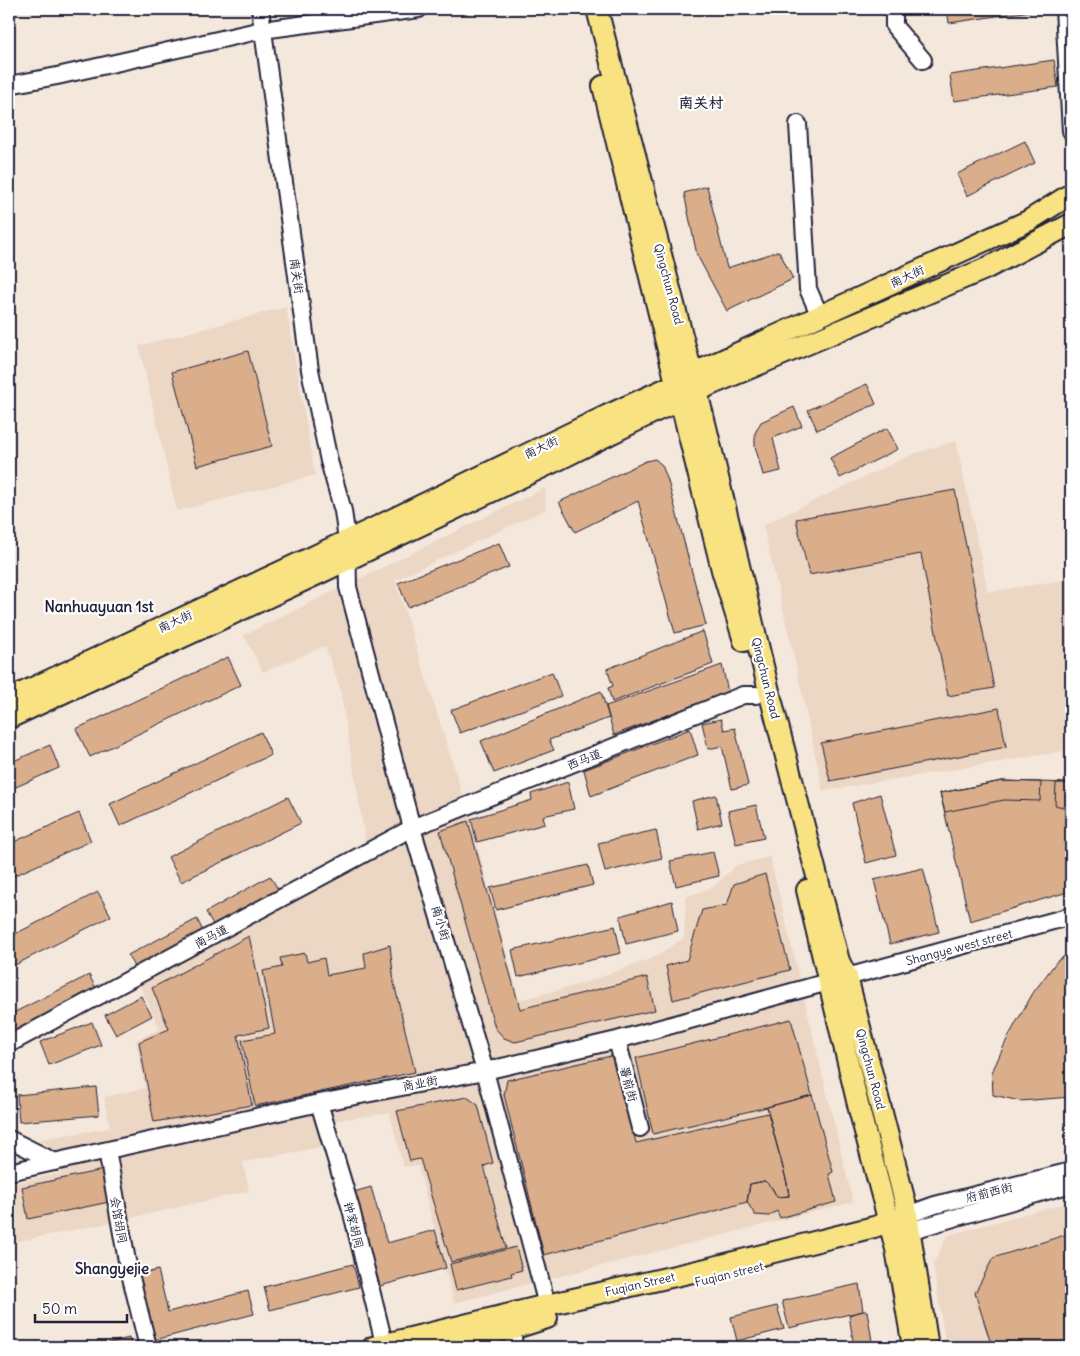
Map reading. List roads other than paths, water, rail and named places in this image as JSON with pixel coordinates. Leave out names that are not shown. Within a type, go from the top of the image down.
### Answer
[{"type":"main road","name":"Qingchun Road","points":[[583,9],[839,961],[837,979]]},
{"type":"main road","name":"Qingchun Road","points":[[597,9],[686,388],[722,570],[742,632],[756,695],[794,835],[837,979],[859,1109],[899,1226],[928,1347]]},
{"type":"main road","name":"南大街","points":[[9,699],[608,415],[686,388],[820,316],[1028,221],[1071,194]]},
{"type":"main road","name":"南大街","points":[[9,718],[560,459],[658,410],[686,388],[710,385],[985,269],[1071,224]]},
{"type":"main road","name":"Qingchun Road","points":[[899,1226],[898,1258],[913,1347]]},
{"type":"main road","name":"Fuqian Street","points":[[380,1346],[513,1330],[547,1305],[706,1269],[874,1227],[899,1226]]},
{"type":"main road","name":"Fuqian street","points":[[433,1347],[513,1330],[549,1318],[899,1226]]},
{"type":"street","name":"南关街","points":[[260,9],[310,370],[343,511],[347,540]]},
{"type":"street","points":[[9,85],[262,30],[419,9]]},
{"type":"street","points":[[894,9],[894,26],[923,60]]},
{"type":"street","points":[[1064,9],[1071,131]]},
{"type":"street","points":[[798,124],[808,289],[820,316]]},
{"type":"street","name":"南小街","points":[[347,540],[348,587],[412,828],[485,1071],[547,1305]]},
{"type":"street","name":"西马道","points":[[412,828],[743,695],[756,695]]},
{"type":"street","name":"南马道","points":[[9,1044],[412,828]]},
{"type":"street","name":"Shangye west street","points":[[837,979],[1071,916]]},
{"type":"street","name":"商业街","points":[[9,1172],[319,1103],[485,1071],[617,1040],[837,979]]},
{"type":"street","name":"署前街","points":[[617,1040],[640,1128]]},
{"type":"street","name":"钟家胡同","points":[[319,1103],[351,1209],[380,1346]]},
{"type":"street","points":[[9,1139],[55,1162]]},
{"type":"street","name":"会馆胡同","points":[[107,1150],[126,1261],[148,1347]]},
{"type":"street","name":"府前西街","points":[[899,1226],[935,1205],[1071,1171]]},
{"type":"street","points":[[899,1226],[1071,1184]]},
{"type":"district","name":"南关村","points":[[701,102]]},
{"type":"district","name":"Nanhuayuan 1st","points":[[99,606]]},
{"type":"district","name":"Shangyejie","points":[[112,1268]]}]
